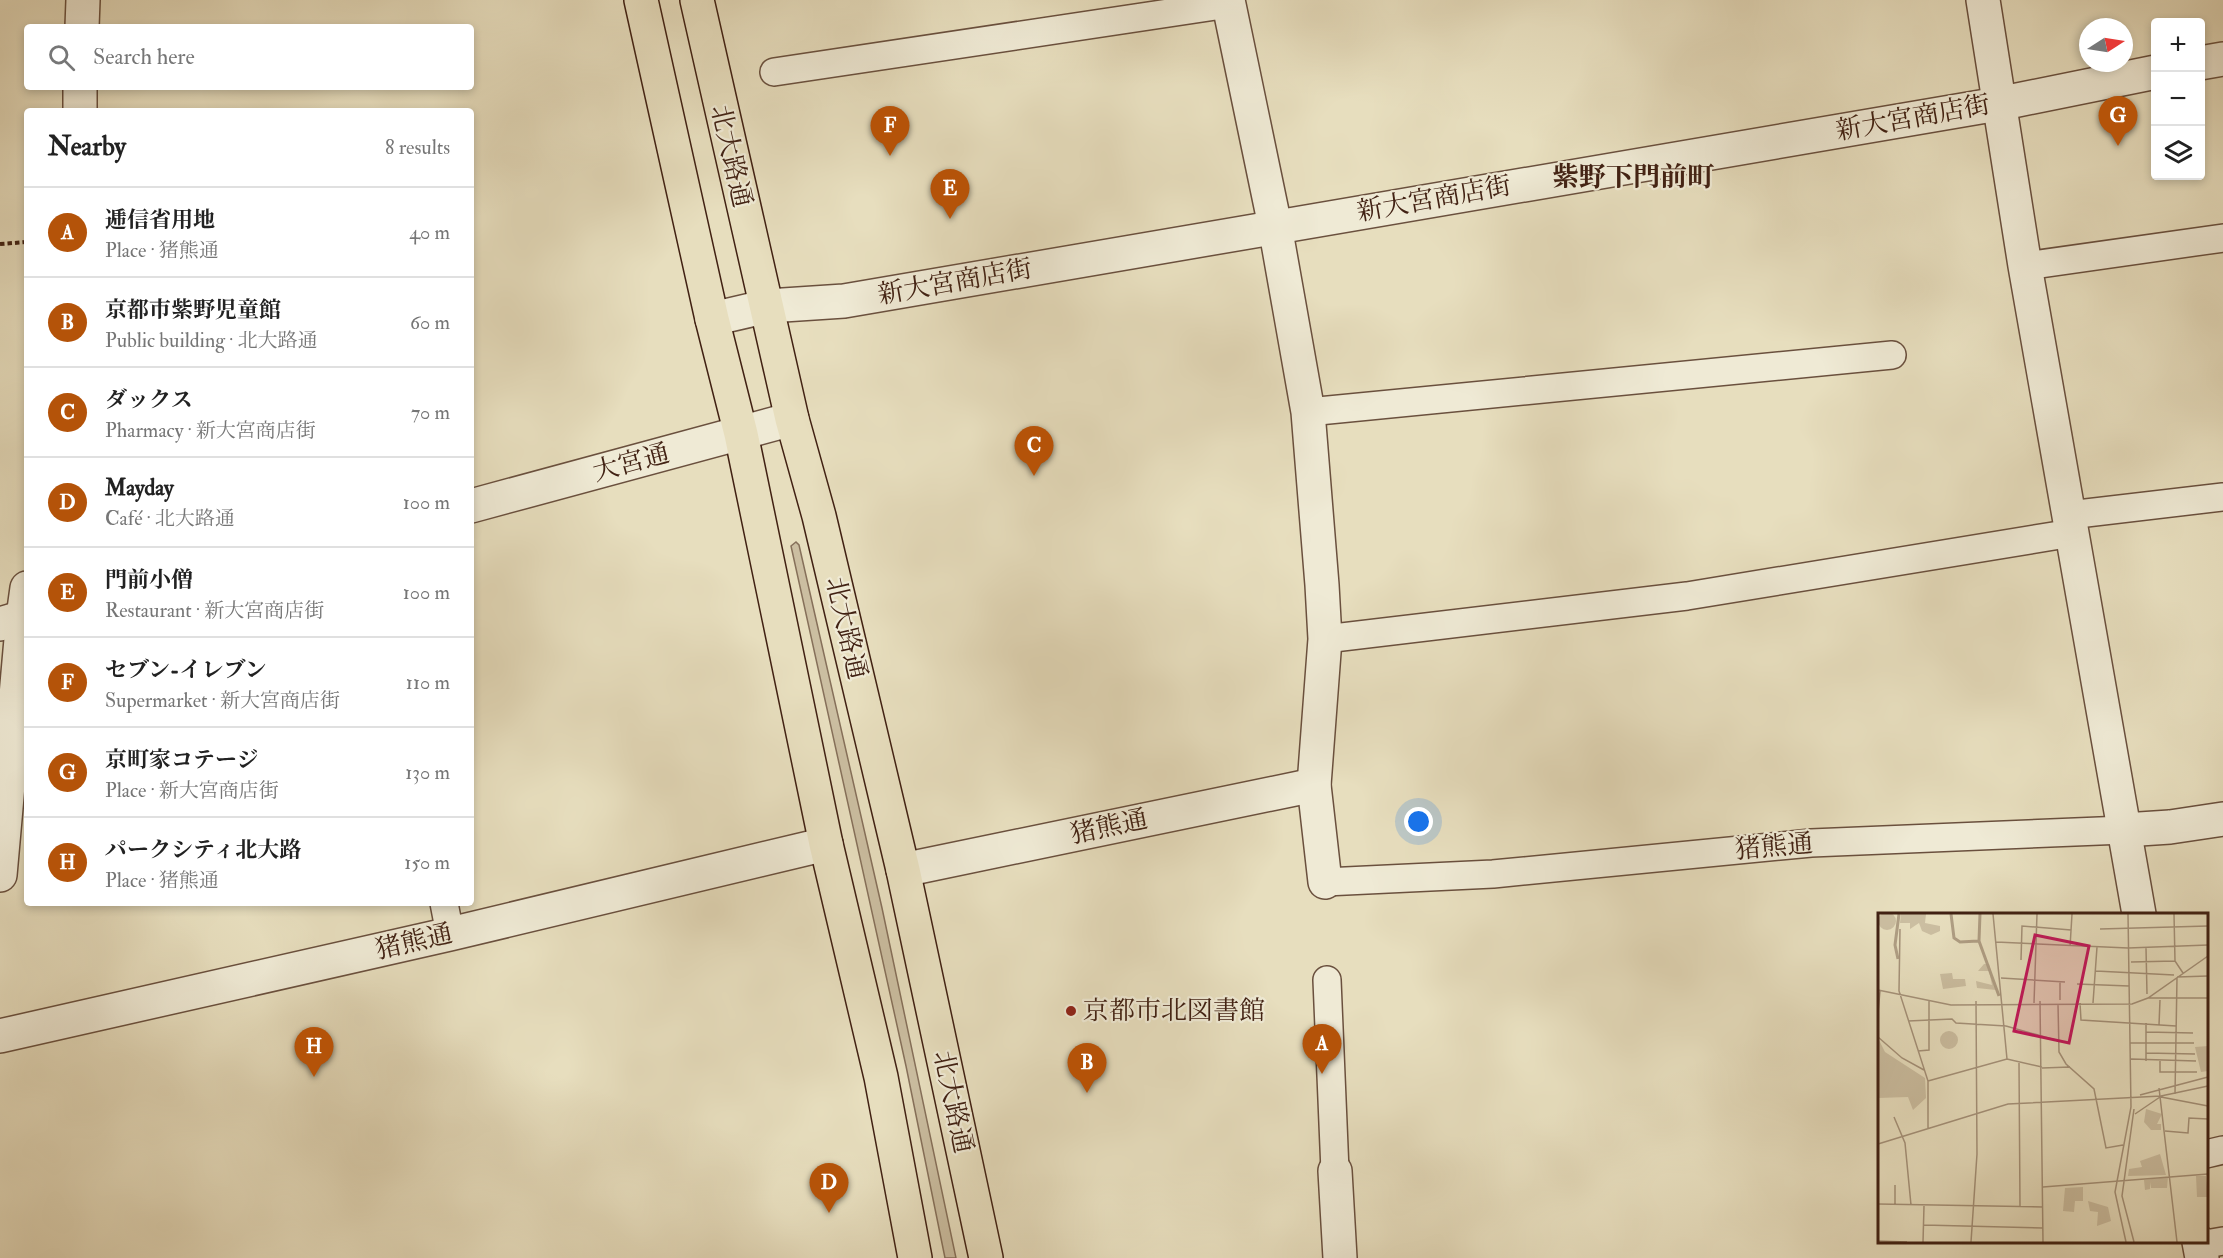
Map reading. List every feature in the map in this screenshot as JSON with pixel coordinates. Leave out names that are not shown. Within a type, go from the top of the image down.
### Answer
[{"type":"main road","name":"北大路通","points":[[641,0],[712,319],[741,434],[826,844],[881,1077],[915,1258]]},
{"type":"main road","name":"北大路通","points":[[697,0],[792,419],[819,516],[903,870],[986,1258]]},
{"type":"street","points":[[82,24],[83,0]]},
{"type":"street","points":[[1983,0],[2025,266],[2139,913]]},
{"type":"street","points":[[1229,2],[1275,226],[1308,412],[1325,639],[1314,784],[1325,882]]},
{"type":"street","points":[[2205,62],[2223,59]]},
{"type":"street","name":"新大宮商店街","points":[[712,319],[768,306],[844,301],[1998,104],[2151,73]]},
{"type":"street","points":[[80,108],[81,90]]},
{"type":"street","name":"大宮通","points":[[474,505],[792,419]]},
{"type":"street","points":[[0,875],[19,611]]},
{"type":"street","name":"猪熊通","points":[[903,870],[1314,784]]},
{"type":"street","name":"猪熊通","points":[[2124,830],[2170,827],[2223,819]]},
{"type":"street","name":"猪熊通","points":[[0,1036],[447,919],[826,844]]},
{"type":"street","points":[[1335,1171],[1340,1258]]},
{"type":"lane","points":[[774,72],[1229,2]]},
{"type":"lane","points":[[2025,266],[2223,238]]},
{"type":"lane","points":[[1308,412],[1892,355]]},
{"type":"lane","points":[[1325,639],[1688,596],[2223,497]]},
{"type":"lane","name":"猪熊通","points":[[1325,882],[1492,874],[1811,843],[2124,830]]},
{"type":"lane","points":[[1327,980],[1335,1171]]},
{"type":"lane","points":[[2208,1154],[2223,1150]]},
{"type":"path","points":[[0,244],[24,242]]},
{"type":"shaded area","points":[[796,542],[799,545],[882,908],[956,1258],[945,1258],[906,1066],[791,546]]},
{"type":"place","name":"京町家コテージ","points":[[2118,146]]},
{"type":"place","name":"セブン-イレブン","points":[[890,156]]},
{"type":"place","name":"門前小僧","points":[[950,219]]},
{"type":"place","name":"ダックス","points":[[1034,476]]},
{"type":"place","name":"京都市北図書館","points":[[1071,1011]]},
{"type":"place","name":"逓信省用地","points":[[1322,1074]]},
{"type":"place","name":"パークシティ北大路","points":[[314,1077]]},
{"type":"place","name":"京都市紫野児童館","points":[[1087,1093]]},
{"type":"place","name":"Mayday","points":[[829,1213]]},
{"type":"district","name":"紫野下門前町","points":[[1633,177]]}]
